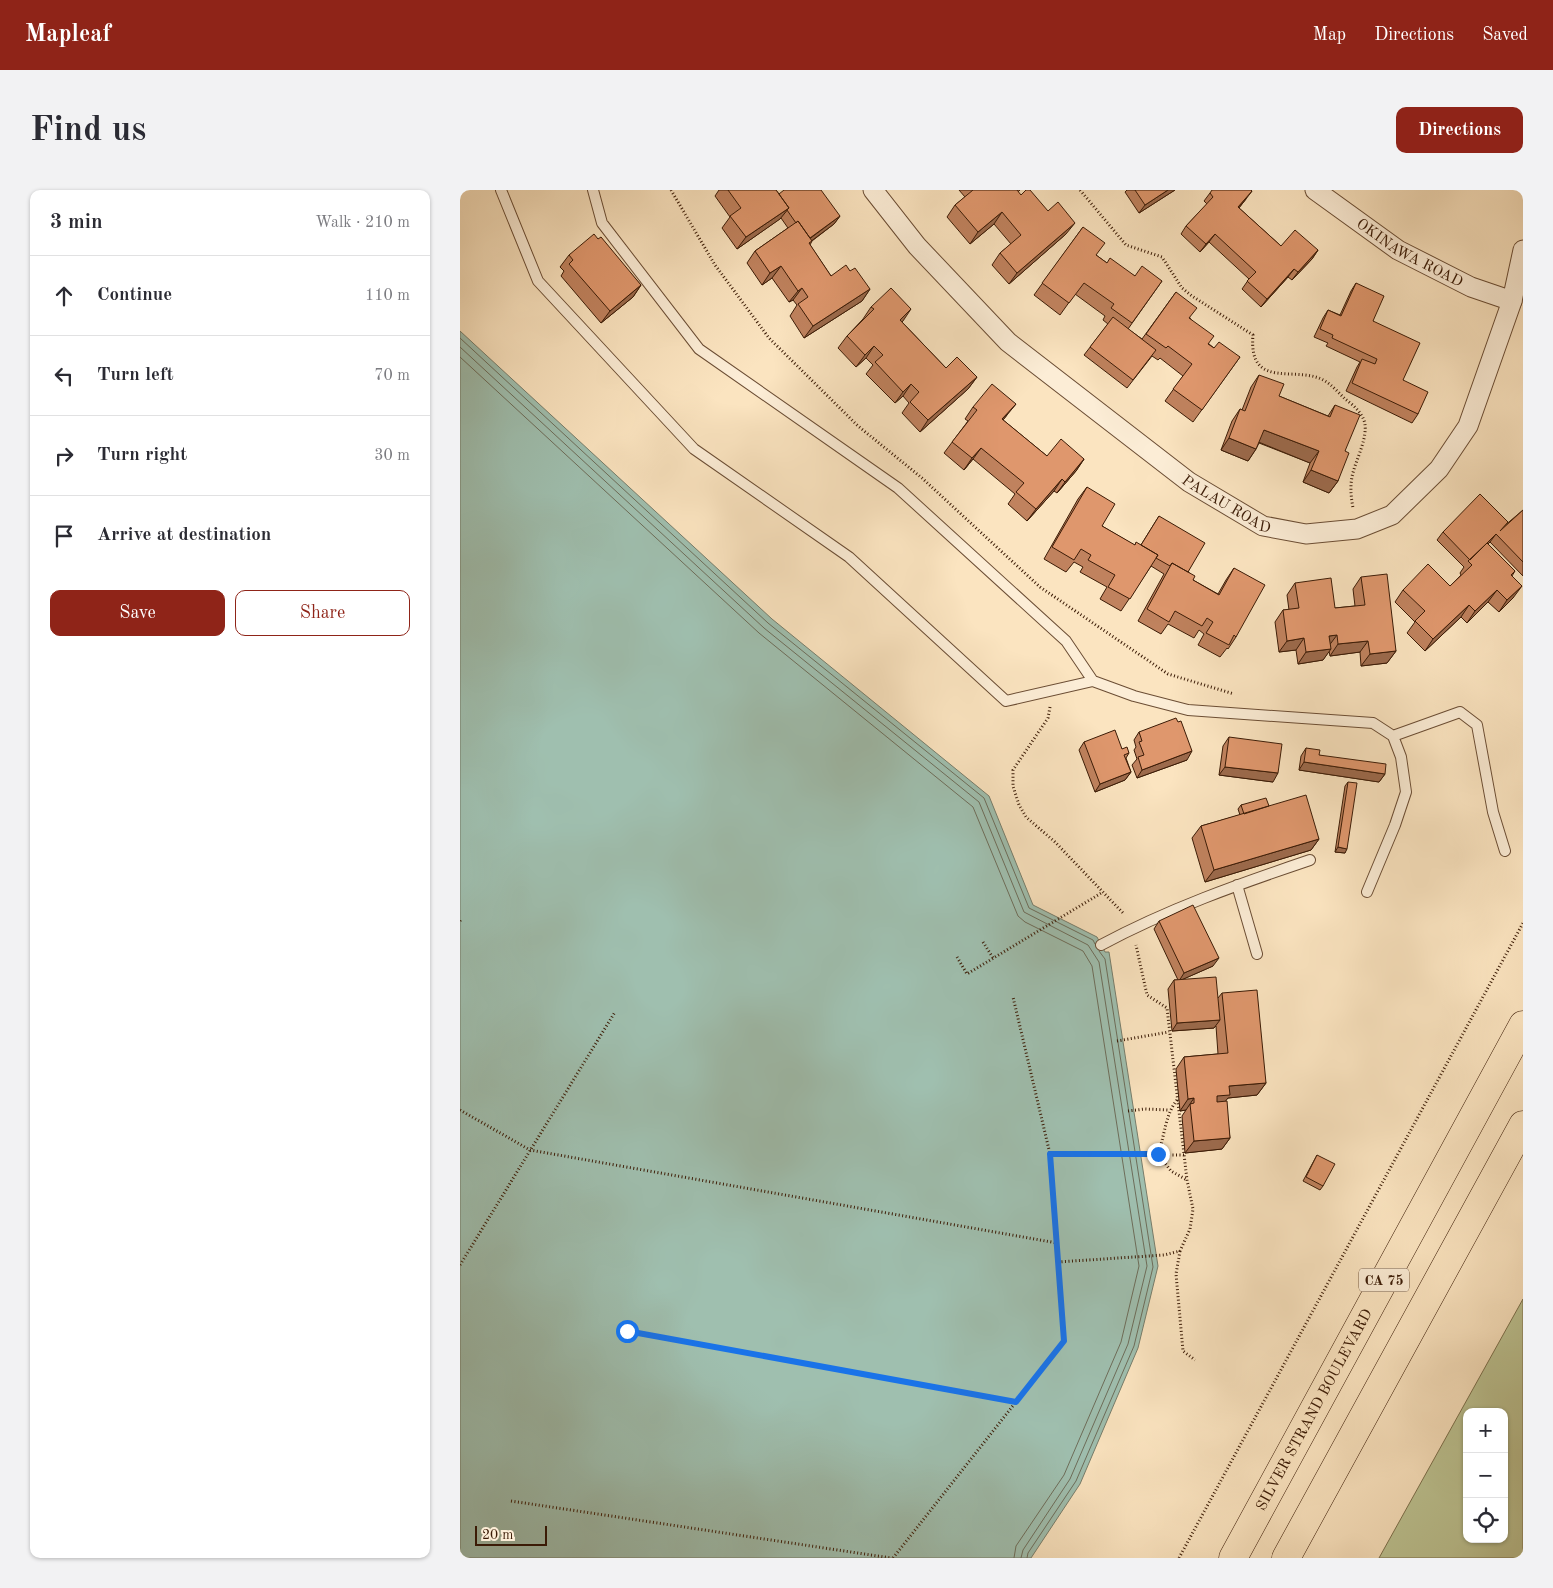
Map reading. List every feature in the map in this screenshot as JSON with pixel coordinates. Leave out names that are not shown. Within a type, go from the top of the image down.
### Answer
[{"type":"highway","name":"SILVER STRAND BOULEVARD","points":[[1233,1558],[1523,1025]]},
{"type":"highway","name":"CA 75","points":[[1286,1558],[1523,1125]]},
{"type":"street","name":"PALAU ROAD","points":[[873,190],[917,246],[1008,342],[1189,482],[1263,526],[1306,534],[1357,529],[1392,514],[1440,469],[1468,426],[1512,301],[1523,250]]},
{"type":"street","name":"OKINAWA ROAD","points":[[1315,190],[1398,250],[1471,287],[1512,301]]},
{"type":"lane","points":[[501,190],[538,281],[694,449],[849,557],[1006,701],[1093,681],[1134,696],[1188,710],[1373,723],[1393,736],[1400,757],[1406,792],[1395,825],[1367,892]]},
{"type":"lane","points":[[593,190],[602,223],[699,349],[898,488],[1066,641],[1093,681]]},
{"type":"lane","points":[[1393,736],[1460,712],[1477,725],[1492,812],[1505,850]]},
{"type":"lane","points":[[1102,945],[1145,922],[1237,885],[1310,860]]},
{"type":"lane","points":[[1237,885],[1257,954]]},
{"type":"path","points":[[672,190],[715,265],[769,338],[858,426],[922,478],[1040,587],[1168,674],[1242,696]]},
{"type":"path","points":[[1080,190],[1126,245],[1162,257],[1182,288],[1253,335],[1252,349],[1256,360],[1265,369],[1277,374],[1324,380],[1359,411],[1364,420],[1365,431],[1351,478],[1350,492],[1354,511]]},
{"type":"path","points":[[957,957],[967,974],[1103,892]]},
{"type":"path","points":[[1180,1558],[1523,923]]},
{"type":"path","points":[[983,942],[993,958]]},
{"type":"path","points":[[511,1501],[892,1558],[1064,1341],[1050,1154],[1012,997]]},
{"type":"path","points":[[460,1265],[615,1012]]},
{"type":"path","points":[[1117,1041],[1169,1032]]},
{"type":"path","points":[[1158,1154],[1165,1133],[1169,1110],[1177,1099]]},
{"type":"path","points":[[460,1110],[530,1150],[1057,1243]]},
{"type":"path","points":[[1128,1111],[1169,1110]]},
{"type":"path","points":[[1050,1154],[1184,1155]]},
{"type":"path","points":[[1158,1154],[1171,1171],[1186,1180]]},
{"type":"path","points":[[1193,1209],[1190,1229],[1180,1251],[1176,1274],[1183,1351],[1195,1360]]},
{"type":"path","points":[[1058,1262],[1164,1255],[1180,1251]]},
{"type":"path","points":[[627,1331],[1016,1402]]},
{"type":"green space","points":[[1523,1299],[1523,1558],[1379,1558]]},
{"type":"water","points":[[460,331],[772,619],[989,796],[1033,905],[1097,937],[1105,952],[1109,952],[1158,1266],[1138,1348],[1080,1484],[1031,1558],[460,1558]]},
{"type":"building","points":[[728,190],[776,190],[789,208],[746,237],[730,216],[741,208]]},
{"type":"building","points":[[784,190],[821,190],[840,216],[810,238],[798,221],[796,223],[787,210],[789,208],[779,194]]},
{"type":"building","points":[[973,190],[1017,190],[1021,195],[1026,190],[1030,190],[1048,211],[1058,202],[1075,223],[1017,273],[1000,253],[1021,235],[1002,212],[978,232],[955,205]]},
{"type":"building","points":[[1135,190],[1168,190],[1145,205]]},
{"type":"building","points":[[1212,190],[1251,190],[1238,207],[1281,246],[1295,230],[1318,250],[1298,272],[1294,269],[1267,299],[1247,281],[1256,272],[1215,234],[1206,244],[1186,226],[1213,197],[1210,193]]},
{"type":"building","points":[[798,221],[812,241],[809,243],[831,276],[846,265],[850,271],[855,268],[870,289],[813,326],[798,304],[808,297],[802,288],[798,291],[781,266],[770,273],[755,251]]},
{"type":"building","points":[[1083,227],[1105,243],[1096,255],[1107,263],[1110,258],[1135,276],[1142,266],[1162,281],[1132,323],[1111,308],[1114,304],[1084,283],[1069,303],[1042,283]]},
{"type":"building","points":[[594,234],[598,239],[601,237],[641,285],[610,311],[569,264],[573,260],[569,255]]},
{"type":"building","points":[[1356,283],[1384,296],[1373,321],[1420,343],[1403,380],[1428,392],[1418,414],[1352,383],[1362,359],[1375,364],[1377,359],[1332,338],[1333,335],[1320,329],[1328,310],[1341,316]]},
{"type":"building","points":[[891,288],[911,309],[900,320],[946,368],[957,357],[977,377],[928,420],[910,402],[919,392],[911,384],[903,392],[875,362],[883,355],[874,346],[865,355],[847,336],[874,309],[871,307]]},
{"type":"building","points":[[1176,292],[1197,308],[1189,318],[1214,336],[1208,344],[1214,348],[1219,342],[1240,357],[1202,410],[1173,389],[1192,364],[1168,346],[1166,348],[1146,334]]},
{"type":"building","points":[[1113,317],[1156,350],[1133,380],[1090,347]]},
{"type":"building","points":[[1259,375],[1284,384],[1279,396],[1330,417],[1335,405],[1360,415],[1345,451],[1349,453],[1338,481],[1311,470],[1319,451],[1264,430],[1256,449],[1229,438],[1240,409],[1245,411]]},
{"type":"building","points":[[992,384],[1016,404],[1002,419],[1047,456],[1061,439],[1084,459],[1065,482],[1062,479],[1036,509],[1016,492],[1024,483],[981,448],[972,458],[952,442],[977,410],[973,407]]},
{"type":"building","points":[[1087,487],[1115,504],[1102,526],[1135,545],[1136,542],[1158,555],[1130,599],[1108,587],[1115,575],[1088,560],[1091,555],[1081,549],[1074,560],[1052,547]]},
{"type":"building","points":[[1480,494],[1508,522],[1500,531],[1523,510],[1523,562],[1496,534],[1470,560],[1443,532]]},
{"type":"building","points":[[1159,516],[1205,543],[1188,572],[1172,563],[1170,566],[1156,558],[1158,555],[1141,545]]},
{"type":"building","points":[[1487,543],[1515,571],[1511,575],[1522,586],[1507,600],[1497,590],[1475,611],[1469,605],[1433,639],[1415,621],[1425,611],[1403,590],[1428,564],[1450,586],[1472,565],[1468,561]]},
{"type":"building","points":[[1172,563],[1195,576],[1193,580],[1219,595],[1234,568],[1265,585],[1236,637],[1234,635],[1229,645],[1206,633],[1213,622],[1207,618],[1202,626],[1175,611],[1169,622],[1147,609]]},
{"type":"building","points":[[1387,574],[1396,651],[1370,654],[1368,641],[1338,644],[1337,635],[1329,636],[1331,649],[1306,652],[1304,638],[1287,641],[1283,610],[1299,608],[1295,583],[1331,578],[1335,608],[1365,605],[1361,577]]},
{"type":"building","points":[[1176,718],[1178,722],[1181,721],[1192,751],[1142,770],[1138,757],[1144,755],[1139,742],[1142,741],[1139,732]]},
{"type":"building","points":[[1115,730],[1122,749],[1127,747],[1129,753],[1124,755],[1131,772],[1100,784],[1084,742]]},
{"type":"building","points":[[1229,737],[1282,744],[1278,773],[1225,767]]},
{"type":"building","points":[[1306,748],[1320,750],[1319,755],[1386,764],[1385,774],[1304,762]]},
{"type":"building","points":[[1348,782],[1357,783],[1347,849],[1338,847]]},
{"type":"building","points":[[1306,795],[1319,839],[1214,870],[1201,826]]},
{"type":"building","points":[[1266,798],[1269,806],[1244,814],[1241,805]]},
{"type":"building","points":[[1193,905],[1219,958],[1184,973],[1159,921]]},
{"type":"building","points":[[1216,977],[1220,1020],[1177,1023],[1174,980]]},
{"type":"building","points":[[1257,990],[1266,1083],[1229,1086],[1230,1095],[1217,1096],[1217,1102],[1227,1101],[1230,1138],[1194,1141],[1190,1104],[1194,1103],[1194,1098],[1188,1099],[1184,1057],[1228,1053],[1222,993]]},
{"type":"building","points":[[1317,1155],[1335,1164],[1323,1186],[1306,1177]]},
{"type":"route","points":[[627,1331],[1016,1402],[1064,1341],[1050,1154],[1158,1154]]}]
